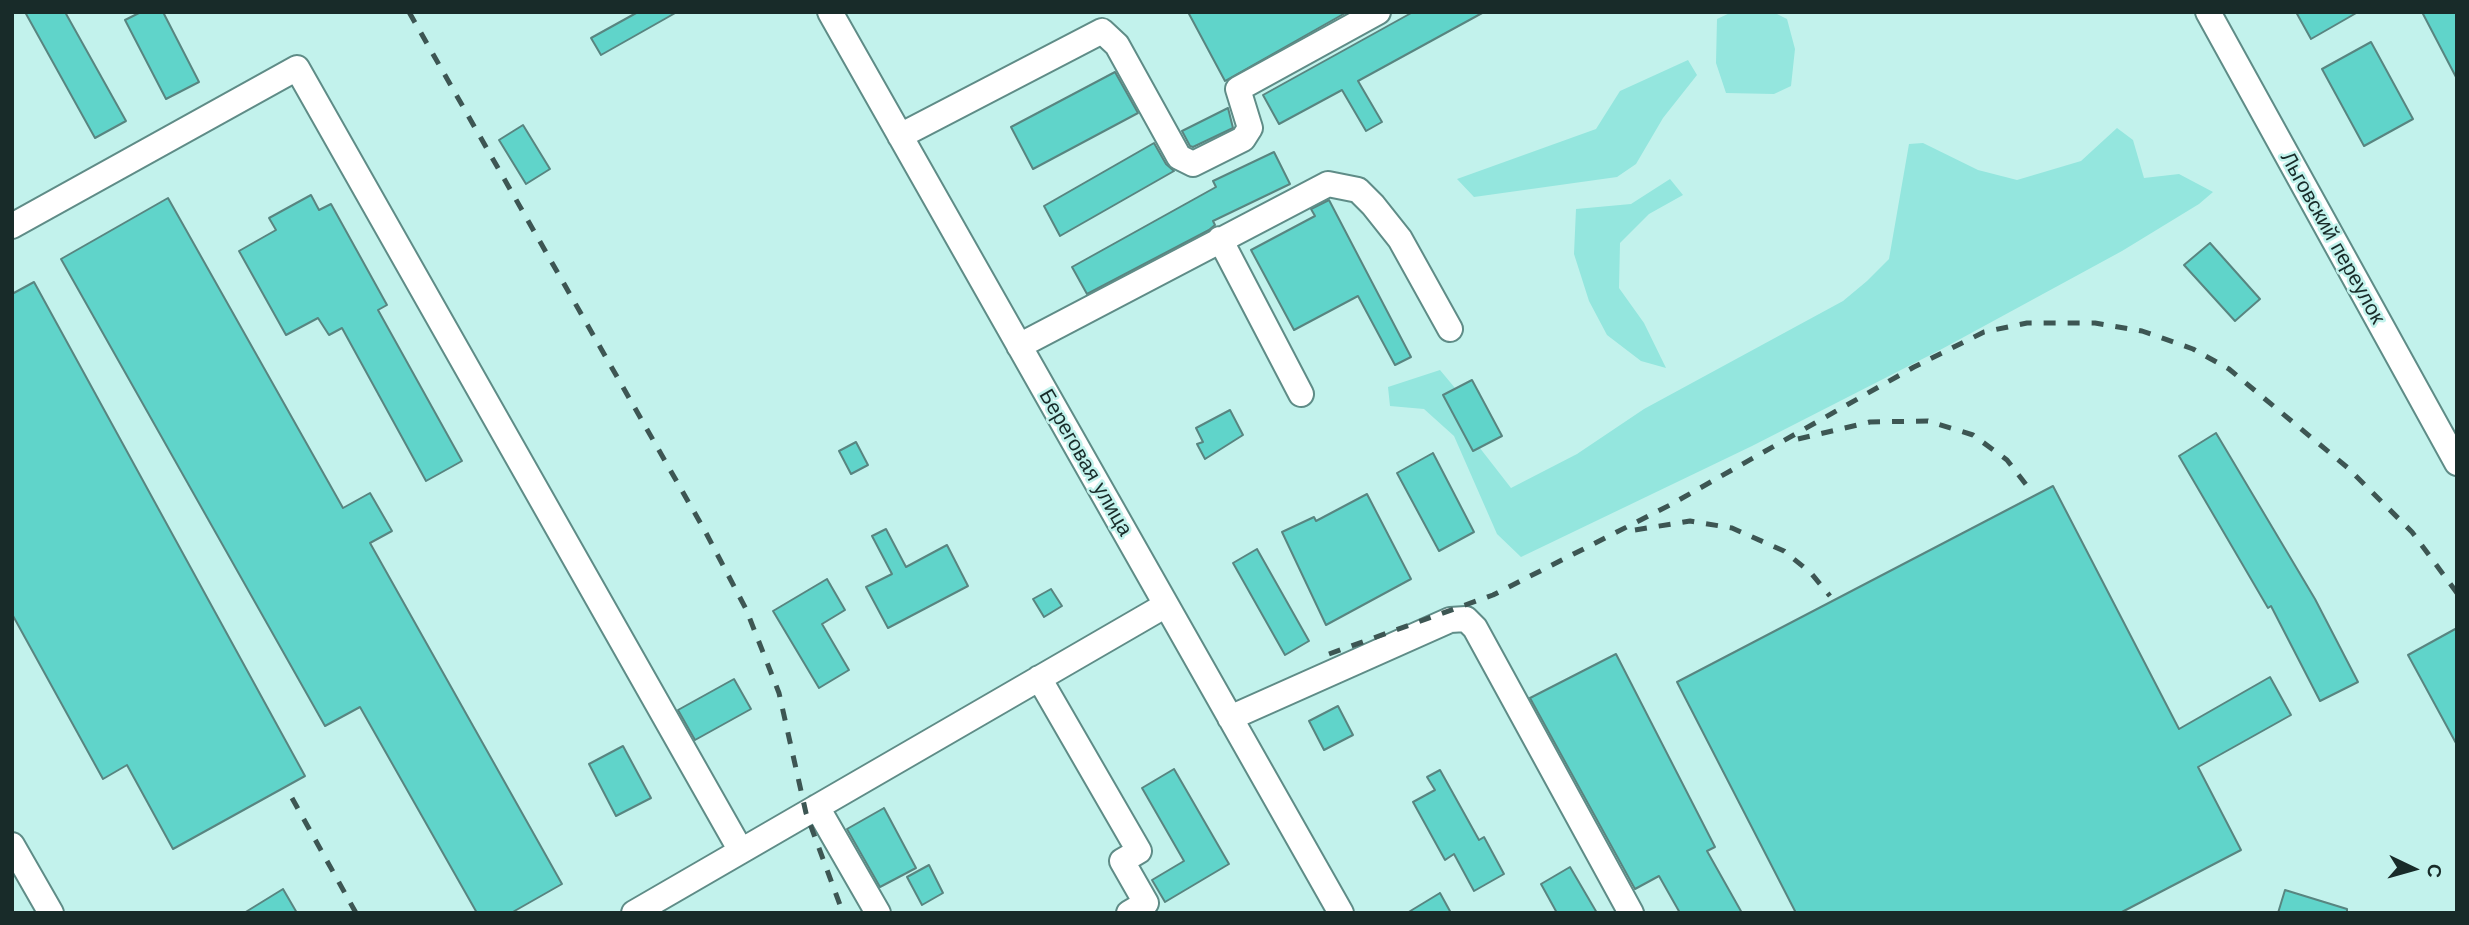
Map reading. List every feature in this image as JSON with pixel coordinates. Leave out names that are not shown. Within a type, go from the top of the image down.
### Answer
[{"type":"street","name":"Береговая улица","points":[[830,12],[1341,913]]},
{"type":"street","points":[[900,136],[1102,31],[1117,45],[1179,158],[1193,164],[1243,139],[1250,128],[1238,89],[1378,12]]},
{"type":"street","name":"Льговский переулок","points":[[2208,12],[2457,463]]},
{"type":"street","points":[[12,226],[297,68],[741,851]]},
{"type":"street","points":[[1019,346],[1328,184],[1358,190],[1400,239],[1450,329]]},
{"type":"street","points":[[1220,239],[1301,394]]},
{"type":"street","points":[[634,913],[1166,605]]},
{"type":"street","points":[[1230,718],[1450,620],[1466,619],[1475,628],[1631,913]]},
{"type":"street","points":[[1039,678],[1139,852],[1122,861],[1146,903],[1129,913]]},
{"type":"street","points":[[817,807],[878,913]]},
{"type":"street","points":[[12,845],[51,913]]},
{"type":"shaded area","points":[[1732,12],[1773,12],[1787,19],[1795,49],[1791,86],[1774,94],[1726,93],[1716,63],[1717,19]]},
{"type":"shaded area","points":[[1688,60],[1697,75],[1663,118],[1636,164],[1617,177],[1474,197],[1457,179],[1596,129],[1620,91]]},
{"type":"shaded area","points":[[2117,128],[2133,140],[2144,178],[2179,174],[2213,192],[2199,204],[2122,251],[1940,350],[1752,446],[1521,557],[1497,534],[1454,436],[1424,409],[1390,406],[1388,387],[1440,370],[1455,388],[1469,434],[1511,488],[1577,454],[1644,409],[1843,301],[1867,281],[1889,259],[1909,144],[1923,143],[1978,170],[2017,180],[2081,161]]},
{"type":"shaded area","points":[[1670,179],[1683,195],[1649,214],[1620,243],[1619,288],[1644,323],[1666,368],[1641,361],[1607,335],[1589,301],[1574,254],[1576,209],[1631,204]]},
{"type":"building","points":[[25,12],[65,12],[126,121],[95,138]]},
{"type":"building","points":[[141,12],[163,12],[199,82],[166,99],[125,20]]},
{"type":"building","points":[[638,12],[677,12],[601,55],[591,38]]},
{"type":"building","points":[[1188,12],[1347,12],[1225,81]]},
{"type":"building","points":[[1413,12],[1484,12],[1358,81],[1382,122],[1366,131],[1342,90],[1279,124],[1263,95]]},
{"type":"building","points":[[2296,12],[2358,12],[2311,39]]},
{"type":"building","points":[[2422,12],[2457,12],[2457,79]]},
{"type":"building","points":[[2371,42],[2413,119],[2364,146],[2322,69]]},
{"type":"building","points":[[1115,72],[1138,113],[1033,169],[1011,127]]},
{"type":"building","points":[[1228,108],[1233,128],[1190,146],[1182,131]]},
{"type":"building","points":[[523,125],[550,169],[526,184],[499,140]]},
{"type":"building","points":[[1154,143],[1166,164],[1174,171],[1060,236],[1044,206]]},
{"type":"building","points":[[1274,152],[1290,184],[1213,221],[1215,225],[1209,230],[1087,294],[1072,267],[1216,187],[1213,181]]},
{"type":"building","points":[[311,195],[319,210],[331,204],[387,305],[378,310],[462,461],[426,481],[342,328],[329,335],[318,318],[286,335],[239,251],[276,230],[269,218]]},
{"type":"building","points":[[168,198],[343,508],[370,493],[392,531],[370,543],[562,884],[511,913],[477,913],[360,707],[325,726],[61,259]]},
{"type":"building","points":[[1329,200],[1411,357],[1395,365],[1358,296],[1294,330],[1251,250],[1315,216],[1311,209]]},
{"type":"building","points":[[2210,243],[2260,299],[2235,321],[2184,265]]},
{"type":"building","points":[[34,282],[305,776],[173,849],[127,765],[103,779],[12,614],[12,294]]},
{"type":"building","points":[[1472,380],[1502,436],[1473,451],[1443,395]]},
{"type":"building","points":[[1230,410],[1243,435],[1205,459],[1197,444],[1203,442],[1196,428]]},
{"type":"building","points":[[2216,433],[2315,599],[2358,682],[2320,701],[2271,606],[2268,608],[2179,456]]},
{"type":"building","points":[[856,442],[868,465],[851,474],[839,451]]},
{"type":"building","points":[[1433,453],[1474,532],[1439,551],[1397,473]]},
{"type":"building","points":[[2053,486],[2179,729],[2270,677],[2291,715],[2198,767],[2241,850],[2120,913],[1796,913],[1677,682]]},
{"type":"building","points":[[1367,494],[1411,579],[1326,625],[1282,532],[1314,517],[1316,521]]},
{"type":"building","points":[[886,529],[906,567],[947,545],[968,586],[888,628],[866,587],[892,574],[872,536]]},
{"type":"building","points":[[1257,549],[1309,641],[1285,655],[1233,563]]},
{"type":"building","points":[[827,579],[845,610],[822,624],[849,670],[819,688],[773,611]]},
{"type":"building","points":[[1051,589],[1062,606],[1044,617],[1033,599]]},
{"type":"building","points":[[2457,628],[2457,745],[2408,655]]},
{"type":"building","points":[[1616,654],[1715,847],[1707,851],[1742,913],[1680,913],[1659,876],[1635,889],[1530,698]]},
{"type":"building","points":[[734,679],[751,709],[695,740],[678,710]]},
{"type":"building","points":[[1338,706],[1353,735],[1324,750],[1309,721]]},
{"type":"building","points":[[623,746],[651,798],[616,816],[589,764]]},
{"type":"building","points":[[1174,769],[1229,864],[1165,902],[1152,880],[1184,861],[1142,788]]},
{"type":"building","points":[[1440,770],[1479,840],[1484,837],[1504,874],[1474,891],[1454,854],[1445,860],[1413,802],[1435,790],[1427,777]]},
{"type":"building","points":[[884,808],[916,868],[880,887],[847,829]]},
{"type":"building","points":[[929,865],[943,893],[922,905],[907,877]]},
{"type":"building","points":[[1570,867],[1597,913],[1557,913],[1541,884]]},
{"type":"building","points":[[283,889],[297,913],[244,913]]},
{"type":"building","points":[[2285,890],[2347,909],[2347,913],[2278,913]]},
{"type":"building","points":[[1440,893],[1451,913],[1407,913]]},
{"type":"railway","points":[[409,12],[705,531],[746,609],[779,693],[806,813],[843,913]]},
{"type":"railway","points":[[1329,654],[1493,595],[1670,505],[1914,367],[1984,332],[2027,323],[2095,323],[2142,331],[2193,349],[2229,369],[2348,468],[2412,532],[2457,593]]},
{"type":"railway","points":[[1798,439],[1870,422],[1928,421],[1973,435],[2007,460],[2031,491]]},
{"type":"railway","points":[[1635,530],[1690,521],[1732,528],[1784,551],[1811,573],[1830,596]]},
{"type":"railway","points":[[292,798],[356,913]]}]
